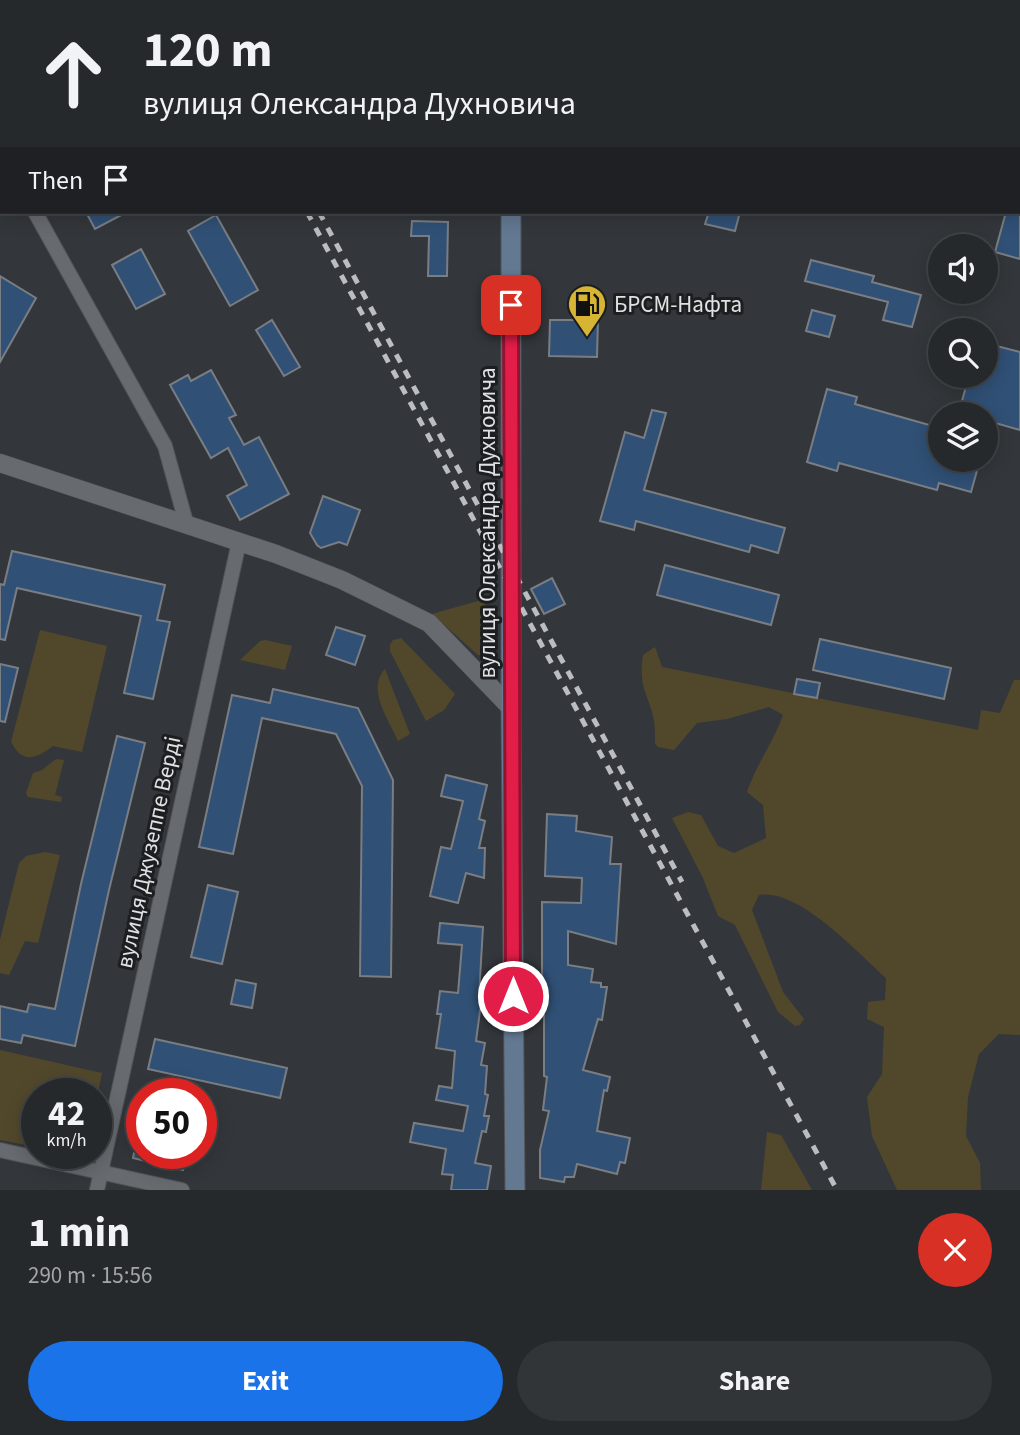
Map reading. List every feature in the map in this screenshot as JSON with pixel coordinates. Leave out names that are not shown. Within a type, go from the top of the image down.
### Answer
[{"type":"main road","name":"вулиця Олександра Духновича","points":[[512,214],[511,708],[515,1190]]},
{"type":"street","points":[[36,214],[165,446],[187,526]]},
{"type":"street","points":[[0,463],[239,542],[342,580],[429,623],[511,708]]},
{"type":"street","name":"вулиця Джузеппе Верді","points":[[97,1190],[239,542]]},
{"type":"street","points":[[0,1150],[183,1190]]},
{"type":"shaded area","points":[[485,599],[486,650],[484,655],[478,655],[432,614]]},
{"type":"shaded area","points":[[40,630],[107,646],[82,752],[53,746],[36,756],[25,757],[11,742]]},
{"type":"shaded area","points":[[401,638],[455,694],[444,710],[426,721],[390,651],[393,640]]},
{"type":"shaded area","points":[[260,641],[292,646],[285,670],[240,660]]},
{"type":"shaded area","points":[[655,647],[662,667],[978,730],[981,710],[1000,713],[1014,680],[1020,680],[1020,1035],[999,1034],[979,1054],[968,1097],[966,1136],[980,1163],[981,1190],[897,1190],[872,1136],[867,1097],[882,1074],[884,1027],[867,1019],[868,1002],[885,1000],[886,978],[827,924],[809,912],[775,896],[759,895],[752,910],[783,992],[804,1019],[800,1025],[795,1026],[778,1012],[735,925],[718,916],[703,878],[672,818],[688,812],[701,815],[718,846],[734,853],[766,838],[763,805],[747,792],[783,715],[769,707],[727,719],[697,723],[674,750],[658,747],[655,743],[654,718],[642,673],[643,655]]},
{"type":"shaded area","points":[[385,669],[410,734],[398,741],[378,695],[380,677]]},
{"type":"shaded area","points":[[56,759],[64,760],[55,795],[62,797],[61,802],[28,797],[26,793],[33,773],[42,770]]},
{"type":"shaded area","points":[[45,852],[60,855],[38,943],[25,941],[9,975],[0,973],[0,940],[19,863],[26,856]]},
{"type":"shaded area","points":[[0,1050],[102,1073],[101,1078],[21,1078],[21,1144],[0,1140]]},
{"type":"shaded area","points":[[767,1132],[781,1135],[812,1190],[761,1190]]},
{"type":"building","points":[[87,214],[123,214],[95,229]]},
{"type":"building","points":[[708,214],[739,214],[735,231],[705,224]]},
{"type":"building","points":[[1005,214],[1020,214],[1020,259],[998,253],[998,241]]},
{"type":"building","points":[[216,215],[258,290],[230,306],[188,231]]},
{"type":"building","points":[[412,221],[448,222],[447,276],[428,276],[429,236],[411,236]]},
{"type":"building","points":[[141,249],[165,294],[136,309],[112,265]]},
{"type":"building","points":[[811,260],[874,276],[872,282],[921,295],[912,327],[883,320],[888,302],[805,281]]},
{"type":"building","points":[[0,276],[36,298],[0,362]]},
{"type":"building","points":[[812,310],[835,316],[829,337],[806,331]]},
{"type":"building","points":[[272,320],[300,367],[284,376],[256,330]]},
{"type":"building","points":[[550,320],[598,320],[597,357],[549,356]]},
{"type":"building","points":[[998,346],[1020,352],[1020,430],[998,424],[998,402],[962,402],[966,388],[998,388]]},
{"type":"building","points":[[211,370],[236,415],[229,418],[244,445],[259,437],[289,494],[240,520],[227,496],[247,485],[228,448],[211,458],[170,385],[188,375],[191,381]]},
{"type":"building","points":[[827,389],[857,397],[855,404],[928,425],[928,472],[977,472],[971,492],[939,483],[937,490],[839,463],[837,471],[807,462]]},
{"type":"building","points":[[652,410],[666,413],[644,490],[785,528],[778,553],[751,545],[749,552],[636,521],[634,530],[600,521],[625,432],[644,438]]},
{"type":"building","points":[[323,496],[360,510],[347,545],[339,542],[321,548],[310,533]]},
{"type":"building","points":[[12,551],[165,585],[157,620],[170,622],[153,699],[124,693],[141,616],[17,588],[5,640],[0,639],[0,584],[4,585]]},
{"type":"building","points":[[665,565],[779,595],[771,625],[657,595]]},
{"type":"building","points":[[552,578],[565,604],[544,614],[531,589]]},
{"type":"building","points":[[336,627],[365,636],[355,665],[326,655]]},
{"type":"building","points":[[820,639],[951,668],[944,699],[813,670]]},
{"type":"building","points":[[0,664],[18,668],[5,722],[0,721]]},
{"type":"building","points":[[797,679],[820,683],[817,698],[794,694]]},
{"type":"building","points":[[273,689],[358,708],[393,780],[391,977],[360,976],[362,786],[336,734],[262,718],[233,854],[199,847],[232,695],[270,703]]},
{"type":"building","points":[[117,736],[145,743],[75,1046],[23,1035],[21,1043],[0,1039],[0,1006],[27,1012],[29,1004],[55,1009],[81,884]]},
{"type":"building","points":[[446,775],[487,785],[479,819],[485,821],[479,848],[485,848],[484,878],[466,873],[458,903],[430,896],[441,847],[451,849],[463,801],[441,796]]},
{"type":"building","points":[[547,814],[577,816],[576,831],[612,837],[610,864],[621,864],[616,944],[568,931],[568,965],[593,969],[591,982],[607,987],[602,1020],[598,1019],[583,1070],[610,1077],[607,1091],[604,1090],[597,1131],[630,1138],[625,1163],[620,1162],[617,1174],[577,1164],[574,1177],[565,1177],[564,1182],[540,1178],[540,1150],[549,1111],[543,1110],[547,1077],[544,1076],[542,1011],[542,902],[581,903],[582,878],[545,876]]},
{"type":"building","points":[[208,885],[238,892],[222,964],[191,957]]},
{"type":"building","points":[[440,923],[483,927],[479,996],[482,996],[476,1041],[485,1043],[481,1065],[487,1066],[485,1094],[488,1095],[484,1116],[489,1116],[486,1132],[482,1131],[475,1163],[491,1166],[487,1190],[451,1190],[453,1175],[442,1174],[446,1149],[410,1142],[414,1123],[463,1131],[468,1106],[436,1100],[439,1086],[452,1088],[455,1051],[436,1048],[441,1014],[437,1014],[440,991],[458,993],[462,945],[438,943]]},
{"type":"building","points":[[236,980],[256,984],[252,1008],[231,1004]]},
{"type":"building","points":[[155,1039],[287,1068],[280,1098],[217,1084],[217,1078],[189,1078],[148,1069]]},
{"type":"railway","points":[[308,214],[837,1190]]},
{"type":"railway","points":[[320,214],[682,882]]},
{"type":"place","name":"БРСМ-Нафта","points":[[587,338]]},
{"type":"route","points":[[511,305],[513,996]]}]
